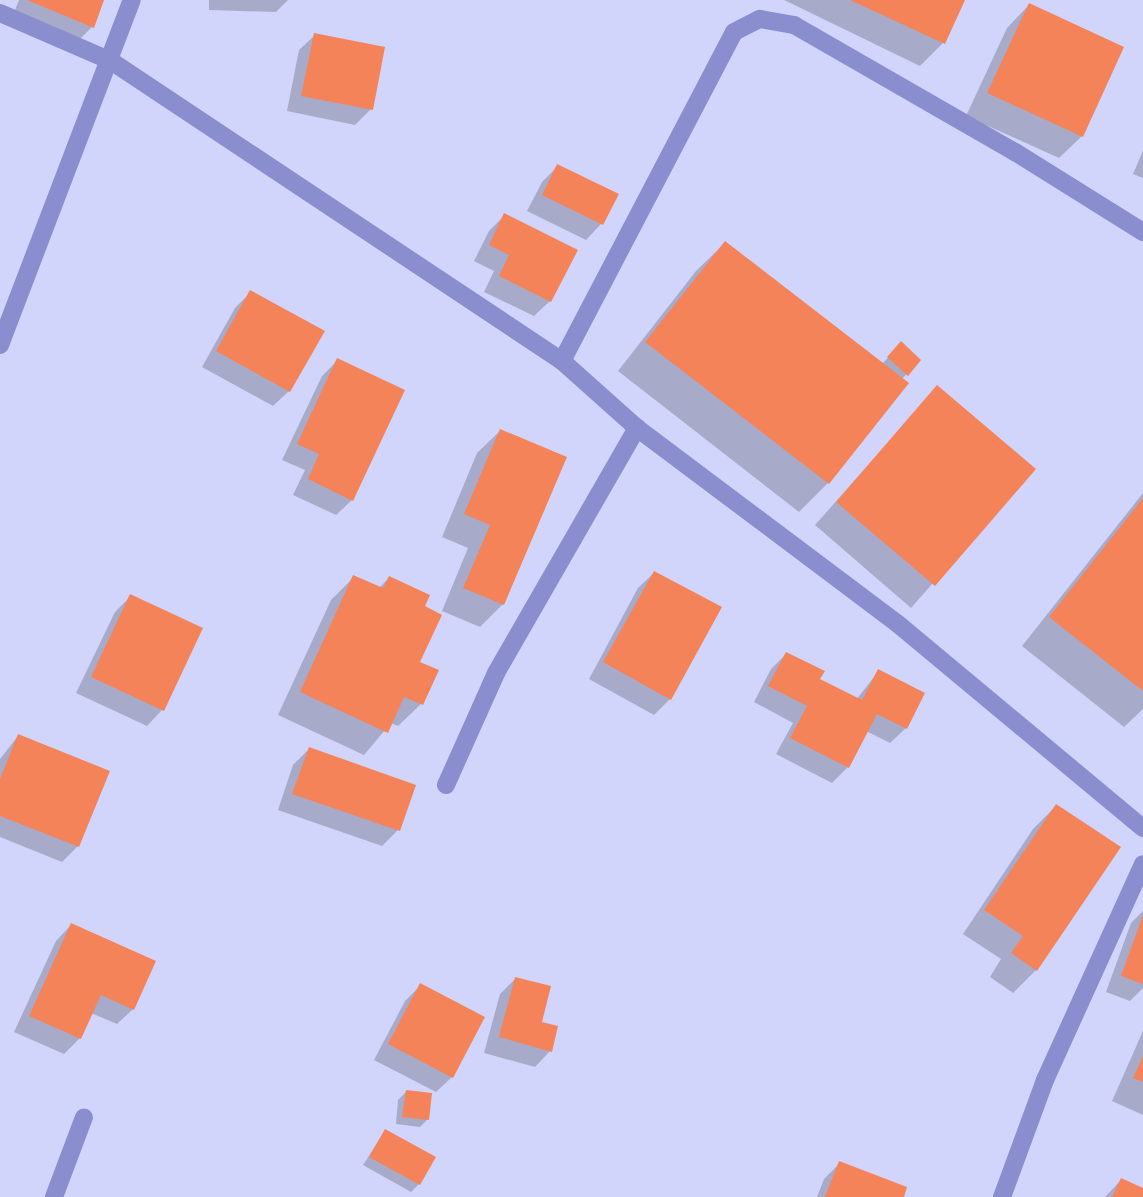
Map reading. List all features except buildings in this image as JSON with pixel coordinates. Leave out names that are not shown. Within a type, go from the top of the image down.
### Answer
[{"type":"street","points":[[0,345],[111,61],[132,0]]},
{"type":"street","points":[[0,13],[111,61],[562,361],[637,428],[898,624],[1143,828]]},
{"type":"street","points":[[562,361],[734,32],[760,19],[794,25],[1015,152],[1143,232]]},
{"type":"street","points":[[446,785],[496,673],[637,428]]},
{"type":"street","points":[[1002,1197],[1045,1080],[1143,864]]},
{"type":"street","points":[[54,1197],[85,1117]]}]
